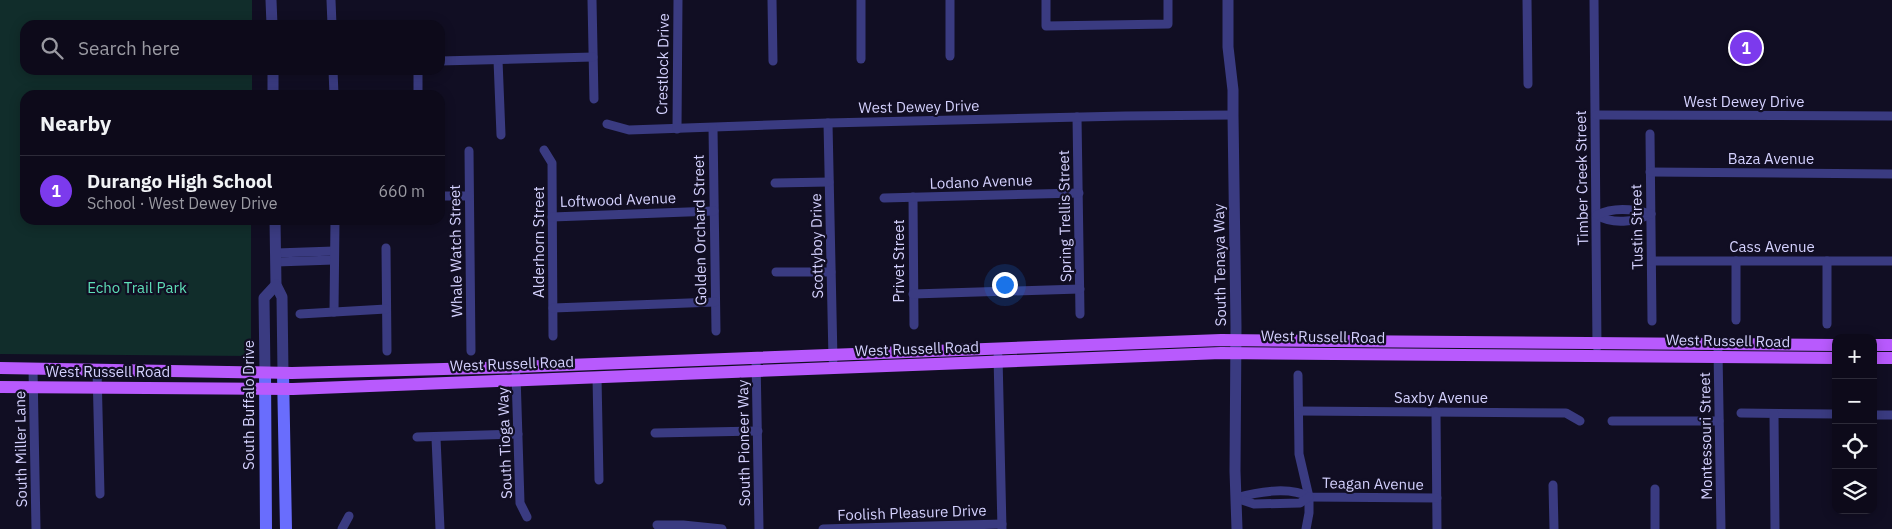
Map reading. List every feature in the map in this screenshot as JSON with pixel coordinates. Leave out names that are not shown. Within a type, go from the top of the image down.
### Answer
[{"type":"main road","name":"West Russell Road","points":[[0,368],[284,373],[516,367],[997,349],[1598,342],[1832,345]]},
{"type":"main road","points":[[1877,345],[1892,345]]},
{"type":"main road","name":"West Russell Road","points":[[0,387],[265,390],[998,363],[1236,346],[1597,356],[1832,358]]},
{"type":"main road","points":[[1877,358],[1892,358]]},
{"type":"main road","name":"South Buffalo Drive","points":[[265,373],[266,529]]},
{"type":"main road","points":[[284,373],[286,529]]},
{"type":"street","points":[[271,0],[272,20]]},
{"type":"street","points":[[331,0],[332,20]]},
{"type":"street","points":[[592,0],[594,99]]},
{"type":"street","name":"Crestlock Drive","points":[[677,129],[678,0]]},
{"type":"street","points":[[772,0],[773,61]]},
{"type":"street","points":[[861,0],[862,59]]},
{"type":"street","points":[[950,0],[950,56]]},
{"type":"street","points":[[1046,0],[1046,26],[1168,24],[1168,0]]},
{"type":"street","name":"South Tenaya Way","points":[[1228,0],[1228,47],[1234,115],[1237,529]]},
{"type":"street","points":[[1527,0],[1528,84]]},
{"type":"street","name":"Timber Creek Street","points":[[1594,0],[1597,356]]},
{"type":"street","points":[[445,61],[593,57]]},
{"type":"street","points":[[498,60],[500,134]]},
{"type":"street","points":[[273,75],[273,90]]},
{"type":"street","points":[[333,75],[334,90]]},
{"type":"street","points":[[418,75],[418,90]]},
{"type":"street","name":"West Dewey Drive","points":[[607,124],[629,130],[828,123],[1234,115]]},
{"type":"street","name":"West Dewey Drive","points":[[1596,115],[1892,116]]},
{"type":"street","name":"Spring Trellis Street","points":[[1077,117],[1080,314]]},
{"type":"street","name":"Scottyboy Drive","points":[[828,123],[833,368]]},
{"type":"street","name":"Golden Orchard Street","points":[[713,128],[716,331]]},
{"type":"street","name":"Tustin Street","points":[[1650,134],[1652,321]]},
{"type":"street","name":"Alderhorn Street","points":[[544,150],[552,163],[553,336]]},
{"type":"street","name":"Whale Watch Street","points":[[469,151],[472,351]]},
{"type":"street","name":"Baza Avenue","points":[[1650,172],[1892,174]]},
{"type":"street","points":[[775,183],[829,182]]},
{"type":"street","name":"Lodano Avenue","points":[[884,198],[1079,193]]},
{"type":"street","points":[[445,196],[469,196]]},
{"type":"street","name":"Privet Street","points":[[913,197],[914,325]]},
{"type":"street","name":"Loftwood Avenue","points":[[552,216],[714,211]]},
{"type":"street","points":[[1597,215],[1606,221],[1638,220],[1651,214]]},
{"type":"street","points":[[275,225],[276,285],[282,297],[284,373]]},
{"type":"street","points":[[334,225],[334,312]]},
{"type":"street","points":[[386,248],[387,351]]},
{"type":"street","points":[[276,257],[334,256]]},
{"type":"street","name":"Cass Avenue","points":[[1652,261],[1892,261]]},
{"type":"street","points":[[1736,261],[1736,320]]},
{"type":"street","points":[[1827,261],[1827,324]]},
{"type":"street","points":[[776,272],[831,272]]},
{"type":"street","name":"South Buffalo Drive","points":[[265,373],[264,298],[276,285]]},
{"type":"street","points":[[913,294],[1080,288]]},
{"type":"street","points":[[553,308],[715,302]]},
{"type":"street","points":[[300,314],[386,309]]},
{"type":"street","name":"Montessouri Street","points":[[1718,344],[1721,529]]},
{"type":"street","points":[[997,349],[1002,526]]},
{"type":"street","name":"South Pioneer Way","points":[[756,357],[759,529]]},
{"type":"street","name":"South Tioga Way","points":[[516,367],[520,503],[527,517]]},
{"type":"street","name":"South Miller Lane","points":[[34,369],[36,529]]},
{"type":"street","points":[[97,370],[100,494]]},
{"type":"street","points":[[1298,375],[1299,454],[1309,497],[1306,529]]},
{"type":"street","points":[[597,377],[599,480]]},
{"type":"street","name":"Saxby Avenue","points":[[1299,411],[1566,413],[1580,421]]},
{"type":"street","points":[[1436,412],[1437,529]]},
{"type":"street","points":[[1741,413],[1832,414]]},
{"type":"street","points":[[1774,414],[1775,529]]},
{"type":"street","points":[[1877,415],[1892,415]]},
{"type":"street","points":[[1612,421],[1719,421]]},
{"type":"street","points":[[655,433],[758,431]]},
{"type":"street","points":[[417,437],[436,438],[518,434]]},
{"type":"street","points":[[436,438],[440,529]]},
{"type":"street","points":[[1553,485],[1554,529]]},
{"type":"street","points":[[1655,489],[1655,529]]},
{"type":"street","name":"Teagan Avenue","points":[[1236,498],[1255,492],[1300,492],[1309,497],[1437,498]]},
{"type":"street","points":[[342,529],[349,516]]},
{"type":"street","points":[[657,525],[683,525],[722,529]]},
{"type":"street","name":"Foolish Pleasure Drive","points":[[823,529],[1002,526]]},
{"type":"green space","name":"Echo Trail Park","points":[[0,0],[252,0],[252,20],[20,20],[20,75],[252,75],[252,90],[20,90],[20,225],[251,225],[251,356],[0,354]]},
{"type":"place","name":"Durango High School","points":[[1746,48]]}]
